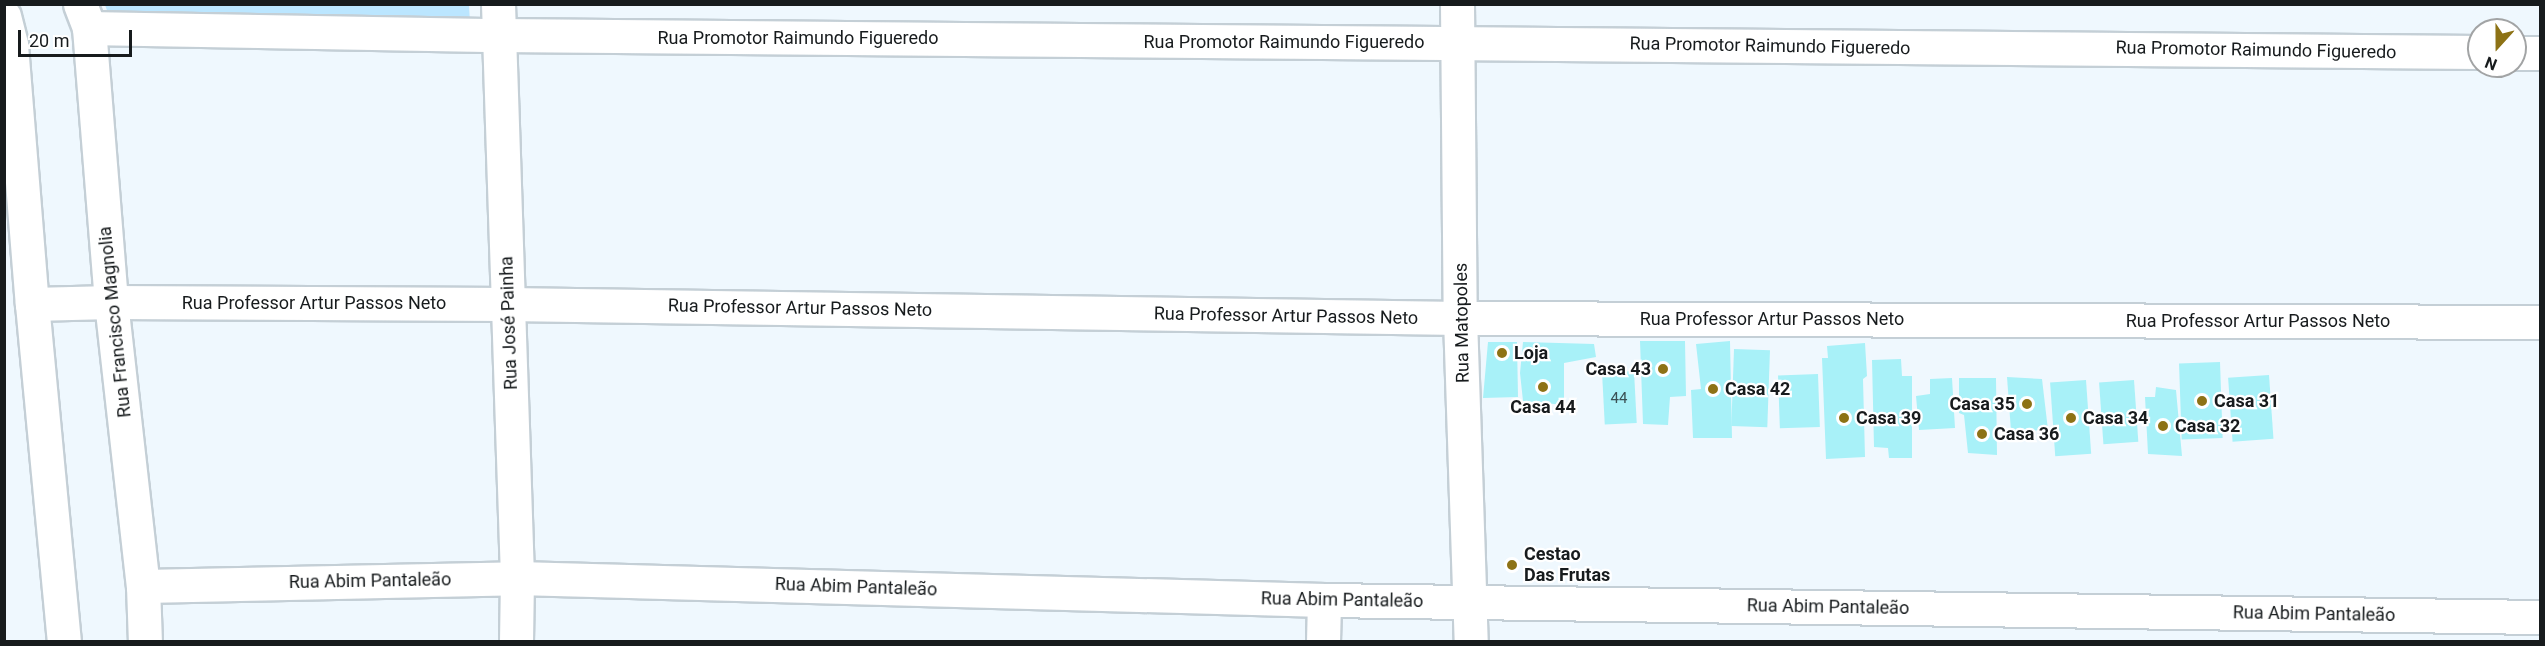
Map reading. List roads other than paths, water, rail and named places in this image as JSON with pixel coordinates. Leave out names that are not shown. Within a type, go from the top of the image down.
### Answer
[{"type":"street","name":"Rua Matopoles","points":[[1457,4],[1460,318],[1472,603],[1471,642]]},
{"type":"street","points":[[4,16],[11,45],[32,304],[64,642]]},
{"type":"street","name":"Rua Promotor Raimundo Figueredo","points":[[84,16],[498,20],[1458,43],[2467,52]]},
{"type":"street","name":"Rua Francisco Magnolia","points":[[84,16],[111,302],[143,586],[145,642]]},
{"type":"street","name":"Rua José Painha","points":[[498,20],[517,578],[516,642]]},
{"type":"street","name":"Rua Professor Artur Passos Neto","points":[[32,304],[111,302],[509,304],[1460,318],[2541,322]]},
{"type":"street","name":"Rua Abim Pantaleão","points":[[143,586],[517,578],[1472,603],[2541,616]]},
{"type":"street","points":[[1323,642],[1324,600]]},
{"type":"place","name":"Loja","points":[[1502,353]]},
{"type":"place","name":"Casa 43","points":[[1663,369]]},
{"type":"place","name":"Casa 44","points":[[1543,387]]},
{"type":"place","name":"Casa 42","points":[[1713,389]]},
{"type":"place","name":"Casa 31","points":[[2202,401]]},
{"type":"place","name":"Casa 35","points":[[2027,404]]},
{"type":"place","name":"Casa 39","points":[[1844,418]]},
{"type":"place","name":"Casa 34","points":[[2071,418]]},
{"type":"place","name":"Casa 32","points":[[2163,426]]},
{"type":"place","name":"Casa 36","points":[[1982,434]]},
{"type":"place","name":"Cestao Das Frutas","points":[[1512,565]]}]
